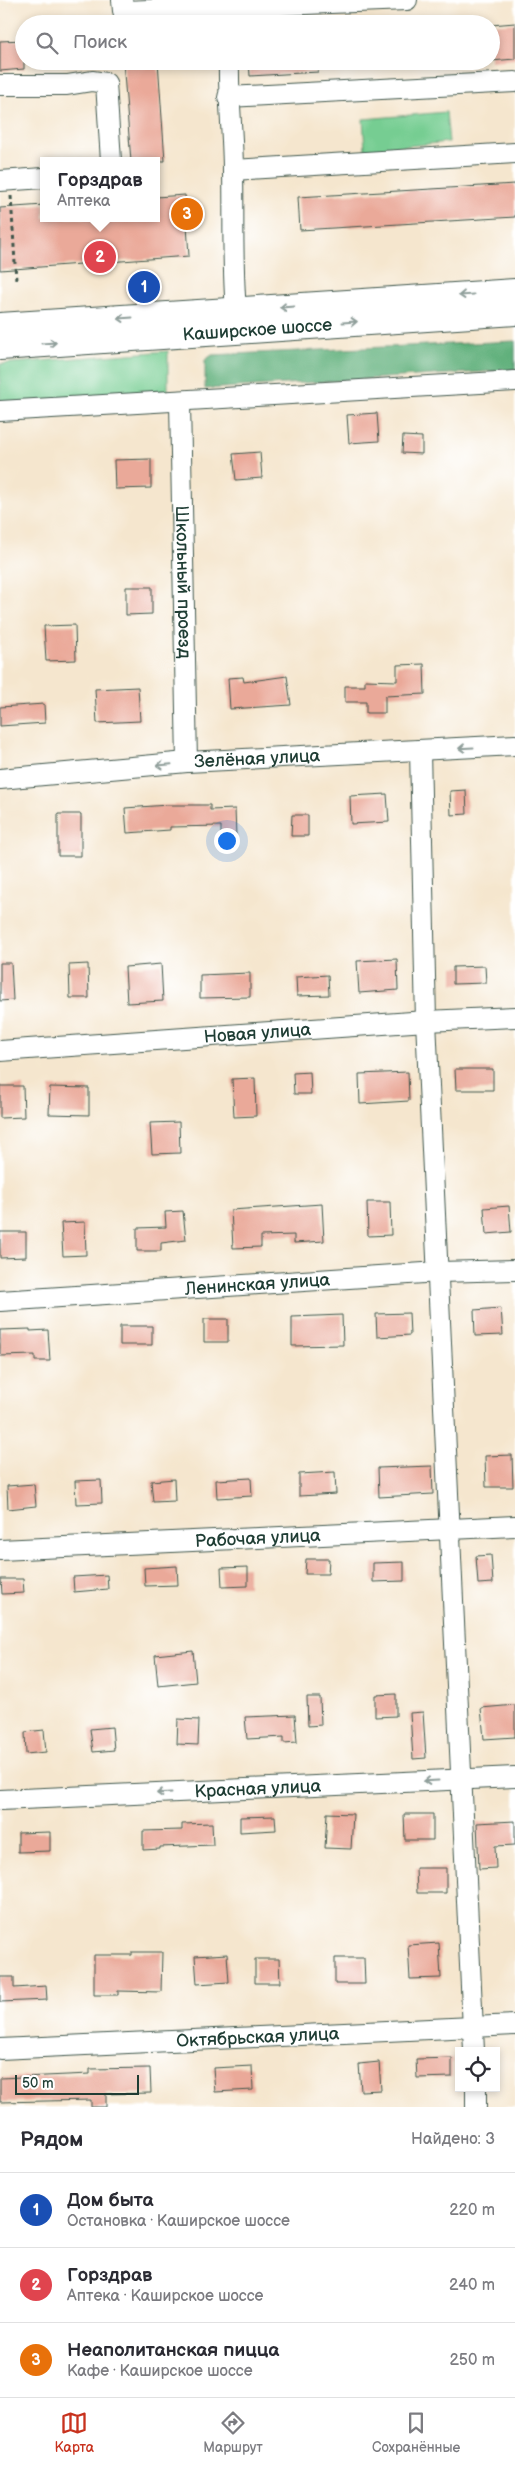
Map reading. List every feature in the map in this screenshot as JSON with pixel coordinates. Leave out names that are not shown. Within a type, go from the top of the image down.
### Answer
[{"type":"main road","name":"Каширское шоссе","points":[[0,326],[515,292]]},
{"type":"main road","name":"Каширское шоссе","points":[[0,346],[515,312]]},
{"type":"street","points":[[241,15],[407,0]]},
{"type":"street","points":[[122,6],[219,15]]},
{"type":"street","points":[[229,70],[228,97],[234,170],[233,274],[236,310]]},
{"type":"street","points":[[0,84],[67,85],[92,81],[106,83],[111,157]]},
{"type":"street","points":[[228,97],[515,82]]},
{"type":"street","points":[[234,170],[515,153]]},
{"type":"street","points":[[5,181],[40,178]]},
{"type":"street","points":[[0,411],[515,381]]},
{"type":"street","name":"Школьный проезд","points":[[180,402],[187,762]]},
{"type":"street","name":"Зелёная улица","points":[[0,779],[187,762],[515,745]]},
{"type":"street","points":[[420,750],[426,1021],[474,2047]]},
{"type":"street","name":"Новая улица","points":[[0,1050],[426,1021],[515,1017]]},
{"type":"street","name":"Ленинская улица","points":[[0,1301],[439,1272],[515,1270]]},
{"type":"street","name":"Рабочая улица","points":[[0,1550],[515,1526]]},
{"type":"street","name":"Красная улица","points":[[0,1800],[515,1777]]},
{"type":"street","name":"Октябрьская улица","points":[[0,2049],[515,2025]]},
{"type":"street","points":[[476,2092],[476,2107]]},
{"type":"path","points":[[5,181],[16,280]]},
{"type":"green space","points":[[446,112],[449,142],[365,150],[363,119]]},
{"type":"green space","points":[[515,341],[515,370],[205,389],[205,360],[212,355]]},
{"type":"green space","points":[[168,351],[168,391],[0,411],[0,364]]},
{"type":"building","points":[[515,23],[515,59],[500,60],[500,24]]},
{"type":"building","points":[[15,40],[15,70],[0,71],[0,41]]},
{"type":"building","points":[[124,70],[159,70],[165,161],[160,161],[160,157],[131,157]]},
{"type":"building","points":[[250,70],[318,70],[318,72],[250,76]]},
{"type":"building","points":[[515,184],[515,217],[300,230],[298,197]]},
{"type":"building","points":[[185,195],[189,256],[0,270],[0,208],[40,205],[40,222],[160,222],[160,197]]},
{"type":"building","points":[[377,413],[379,441],[349,443],[347,415]]},
{"type":"building","points":[[403,436],[422,437],[422,454],[402,453]]},
{"type":"building","points":[[260,452],[262,478],[236,480],[233,454]]},
{"type":"building","points":[[151,459],[151,488],[115,489],[114,460]]},
{"type":"building","points":[[126,587],[152,587],[152,614],[126,615]]},
{"type":"building","points":[[75,625],[76,660],[46,661],[44,626]]},
{"type":"building","points":[[424,664],[425,694],[385,696],[385,713],[366,713],[366,702],[345,702],[345,686],[365,686],[365,680],[397,681],[397,665]]},
{"type":"building","points":[[287,676],[291,705],[230,709],[228,678],[243,677],[244,682]]},
{"type":"building","points":[[138,687],[140,721],[97,723],[95,689]]},
{"type":"building","points":[[44,704],[45,723],[0,726],[0,707]]},
{"type":"building","points":[[466,790],[467,814],[451,815],[450,791]]},
{"type":"building","points":[[387,794],[389,822],[351,824],[350,796]]},
{"type":"building","points":[[210,805],[210,810],[235,809],[236,837],[221,837],[221,826],[170,827],[170,830],[127,833],[125,808]]},
{"type":"building","points":[[58,814],[81,814],[81,856],[58,856]]},
{"type":"building","points":[[292,815],[308,815],[308,836],[291,836]]},
{"type":"building","points":[[397,959],[398,990],[359,993],[357,961]]},
{"type":"building","points":[[0,963],[11,963],[13,1000],[0,1001]]},
{"type":"building","points":[[88,964],[89,998],[70,998],[69,965]]},
{"type":"building","points":[[161,964],[163,1001],[127,1003],[125,967]]},
{"type":"building","points":[[485,966],[486,983],[453,984],[453,967]]},
{"type":"building","points":[[250,973],[250,997],[200,998],[200,975]]},
{"type":"building","points":[[328,975],[329,995],[297,996],[296,977]]},
{"type":"building","points":[[455,1069],[493,1069],[493,1090],[456,1090]]},
{"type":"building","points":[[310,1072],[311,1094],[294,1094],[293,1073]]},
{"type":"building","points":[[408,1072],[409,1101],[360,1104],[359,1074]]},
{"type":"building","points":[[255,1078],[256,1116],[234,1117],[232,1079]]},
{"type":"building","points":[[0,1086],[23,1086],[24,1117],[0,1118]]},
{"type":"building","points":[[50,1087],[89,1088],[89,1115],[49,1114]]},
{"type":"building","points":[[179,1122],[180,1153],[152,1154],[150,1123]]},
{"type":"building","points":[[367,1202],[390,1202],[391,1235],[368,1236]]},
{"type":"building","points":[[322,1204],[324,1241],[294,1243],[294,1235],[261,1236],[261,1247],[233,1248],[231,1210]]},
{"type":"building","points":[[509,1206],[511,1232],[486,1234],[484,1208]]},
{"type":"building","points":[[183,1211],[186,1240],[161,1243],[161,1251],[137,1251],[137,1228],[166,1227],[165,1212]]},
{"type":"building","points":[[85,1222],[86,1255],[63,1256],[61,1223]]},
{"type":"building","points":[[0,1232],[26,1232],[26,1257],[0,1258]]},
{"type":"building","points":[[501,1308],[503,1335],[475,1336],[474,1310]]},
{"type":"building","points":[[409,1313],[410,1335],[377,1337],[376,1314]]},
{"type":"building","points":[[342,1315],[343,1345],[292,1346],[292,1317]]},
{"type":"building","points":[[204,1319],[228,1319],[228,1342],[204,1342]]},
{"type":"building","points":[[120,1326],[152,1326],[152,1345],[120,1345]]},
{"type":"building","points":[[30,1329],[30,1331],[48,1330],[50,1361],[35,1361],[35,1355],[0,1356],[0,1330]]},
{"type":"building","points":[[512,1455],[513,1487],[486,1487],[485,1456]]},
{"type":"building","points":[[432,1466],[433,1494],[379,1497],[378,1468]]},
{"type":"building","points":[[335,1472],[336,1494],[299,1496],[299,1474]]},
{"type":"building","points":[[251,1478],[252,1496],[217,1498],[216,1480]]},
{"type":"building","points":[[174,1479],[175,1501],[153,1502],[151,1481]]},
{"type":"building","points":[[101,1480],[102,1503],[76,1504],[75,1481]]},
{"type":"building","points":[[34,1484],[36,1506],[8,1509],[7,1486]]},
{"type":"building","points":[[491,1555],[493,1583],[478,1584],[476,1556]]},
{"type":"building","points":[[306,1559],[329,1559],[328,1574],[305,1574]]},
{"type":"building","points":[[404,1562],[404,1581],[373,1582],[373,1563]]},
{"type":"building","points":[[177,1566],[178,1585],[145,1586],[144,1568]]},
{"type":"building","points":[[248,1567],[248,1586],[222,1587],[221,1568]]},
{"type":"building","points":[[107,1575],[108,1589],[74,1592],[73,1577]]},
{"type":"building","points":[[1,1579],[23,1579],[24,1593],[2,1594]]},
{"type":"building","points":[[193,1651],[196,1682],[158,1686],[155,1655]]},
{"type":"building","points":[[396,1694],[396,1716],[375,1717],[375,1695]]},
{"type":"building","points":[[307,1697],[320,1697],[321,1725],[308,1726]]},
{"type":"building","points":[[515,1705],[515,1737],[484,1739],[481,1708]]},
{"type":"building","points":[[423,1712],[426,1758],[413,1759],[410,1713]]},
{"type":"building","points":[[295,1715],[297,1742],[284,1743],[284,1737],[247,1739],[245,1717]]},
{"type":"building","points":[[178,1719],[199,1720],[198,1745],[177,1744]]},
{"type":"building","points":[[112,1727],[114,1750],[93,1752],[90,1729]]},
{"type":"building","points":[[44,1730],[46,1752],[26,1754],[25,1732]]},
{"type":"building","points":[[327,1813],[353,1814],[351,1849],[325,1848]]},
{"type":"building","points":[[404,1814],[433,1814],[433,1840],[405,1840]]},
{"type":"building","points":[[275,1816],[276,1830],[240,1832],[240,1817]]},
{"type":"building","points":[[515,1821],[515,1845],[495,1846],[496,1868],[479,1869],[477,1823]]},
{"type":"building","points":[[212,1823],[213,1845],[160,1847],[160,1849],[143,1850],[143,1831],[182,1830],[182,1824]]},
{"type":"building","points":[[50,1832],[50,1851],[18,1852],[18,1833]]},
{"type":"building","points":[[416,1868],[446,1868],[446,1893],[417,1893]]},
{"type":"building","points":[[439,1943],[441,1978],[410,1979],[408,1945]]},
{"type":"building","points":[[132,1952],[162,1952],[161,1992],[118,1991],[118,1995],[94,1995],[94,1955],[132,1955]]},
{"type":"building","points":[[227,1954],[229,1982],[197,1984],[195,1956]]},
{"type":"building","points":[[335,1958],[364,1958],[365,1984],[335,1984]]},
{"type":"building","points":[[255,1959],[279,1959],[280,1983],[255,1983]]},
{"type":"building","points":[[0,1977],[14,1977],[14,1988],[46,1986],[47,2000],[0,2002]]},
{"type":"building","points":[[452,2058],[452,2077],[417,2078],[416,2059]]},
{"type":"building","points":[[379,2062],[381,2090],[361,2091],[359,2064]]},
{"type":"building","points":[[252,2066],[253,2090],[215,2092],[213,2068]]},
{"type":"building","points":[[150,2068],[151,2093],[106,2094],[106,2107],[91,2107],[91,2100],[0,2102],[0,2078],[90,2074],[90,2069]]},
{"type":"place","name":"Неаполитанская пицца","points":[[187,214]]},
{"type":"place","name":"Горздрав","points":[[100,257]]},
{"type":"place","name":"Дом быта","points":[[144,287]]}]
